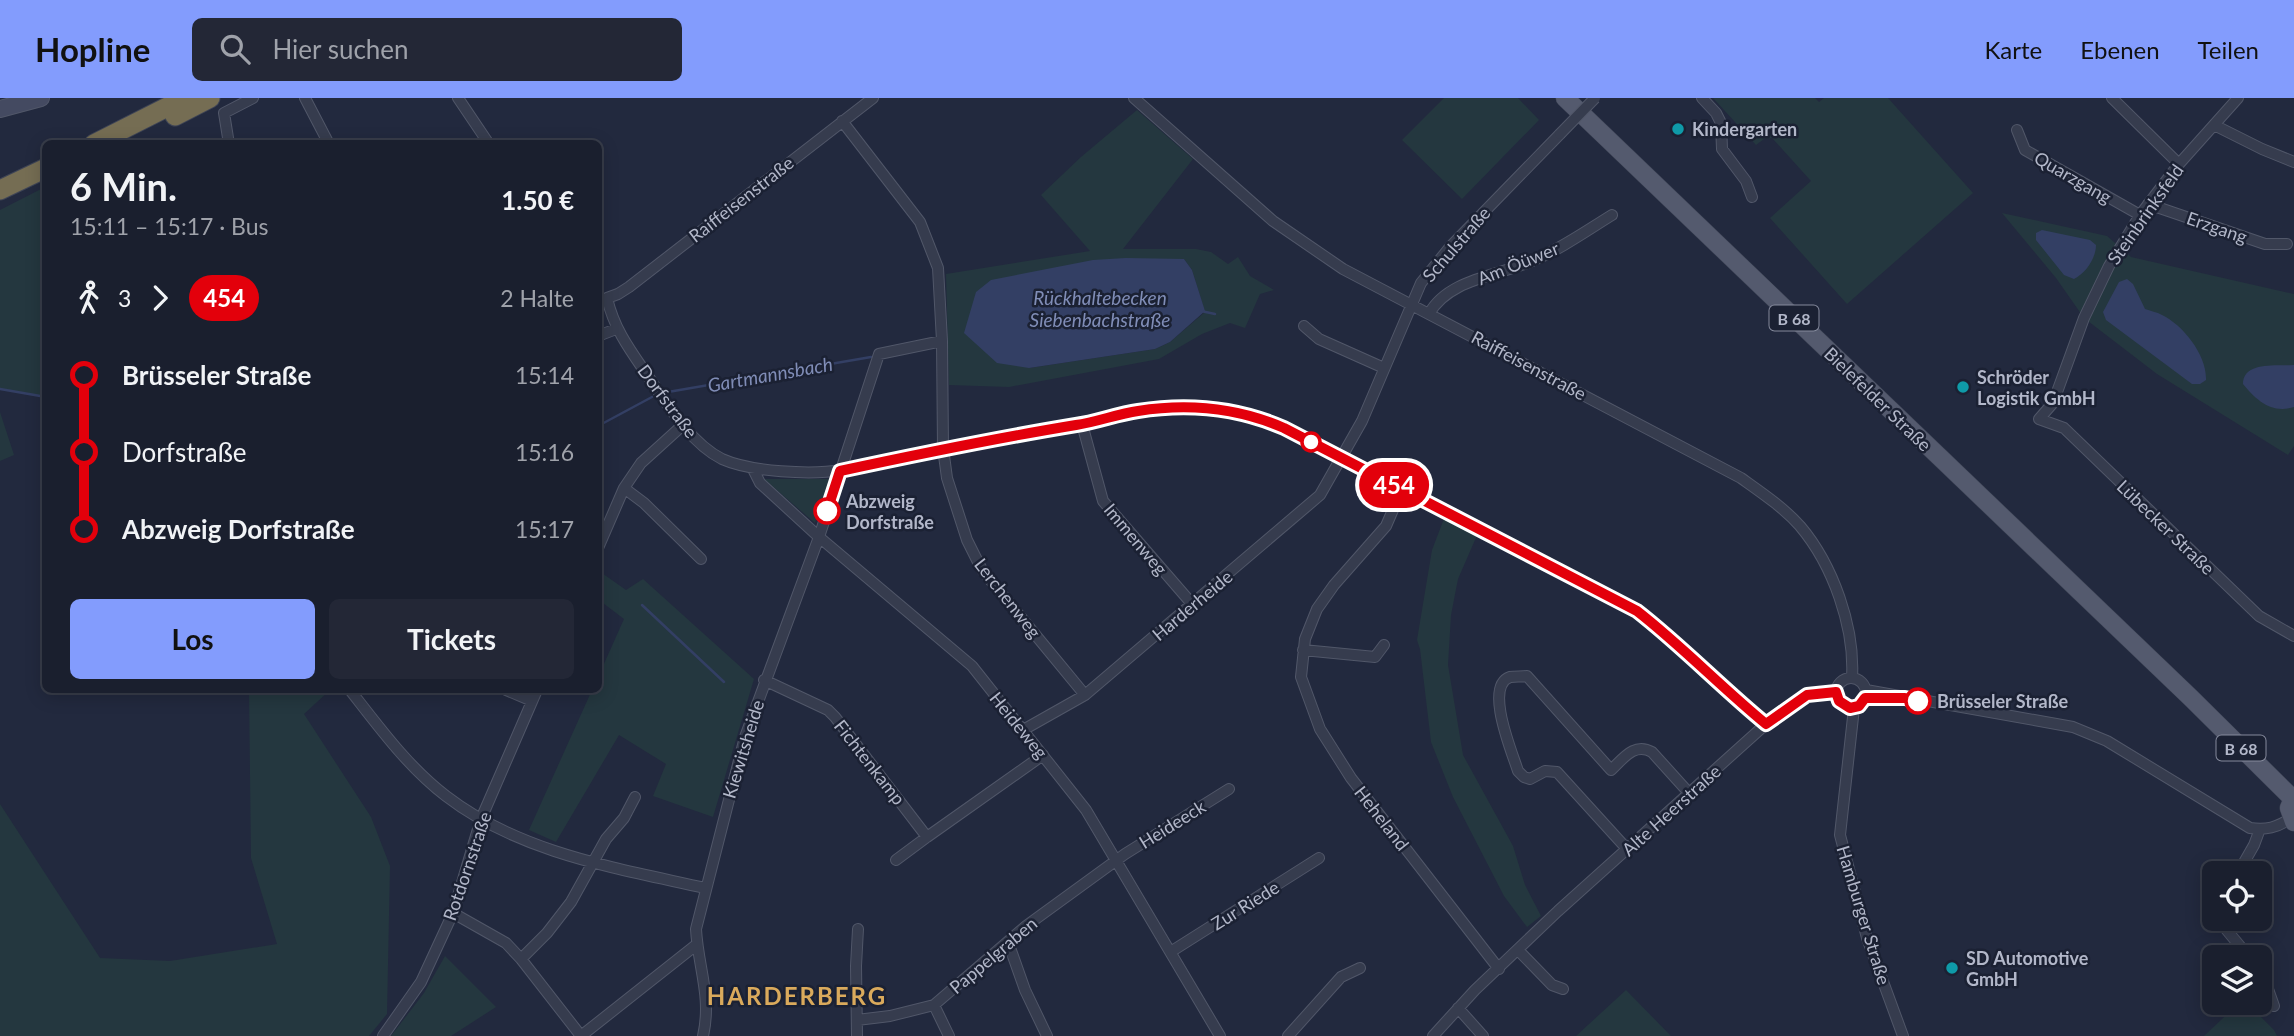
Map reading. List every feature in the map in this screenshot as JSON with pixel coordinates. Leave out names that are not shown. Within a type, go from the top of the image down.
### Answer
[{"type":"highway","points":[[102,140],[185,98]]},
{"type":"highway","points":[[129,140],[210,98]]},
{"type":"highway","points":[[0,190],[42,170]]},
{"type":"highway","points":[[0,203],[42,182]]},
{"type":"main road","name":"Bielefelder Straße","points":[[1565,98],[2293,794]]},
{"type":"main road","points":[[2292,820],[2289,808],[2293,794]]},
{"type":"street","points":[[0,109],[41,98]]},
{"type":"street","points":[[228,140],[224,113],[253,98]]},
{"type":"street","points":[[304,98],[327,140]]},
{"type":"street","points":[[460,98],[486,140]]},
{"type":"street","name":"Raiffeisenstraße","points":[[603,296],[618,294],[629,287],[873,98]]},
{"type":"street","name":"Raiffeisenstraße","points":[[1134,98],[1287,232],[1343,269],[1741,478],[1780,506],[1800,527],[1819,554],[1833,583],[1849,639],[1853,678]]},
{"type":"street","name":"Schulstraße","points":[[1342,458],[1362,421],[1421,283],[1450,247],[1595,98]]},
{"type":"street","points":[[1702,98],[1721,122],[1723,149],[1746,181],[1752,197]]},
{"type":"street","points":[[2112,98],[2179,164]]},
{"type":"street","name":"Steinbrinksfeld","points":[[2039,419],[2053,403],[2084,318],[2109,266],[2140,215],[2179,164],[2238,98]]},
{"type":"street","name":"Lerchenweg","points":[[842,121],[920,222],[938,268],[943,448],[947,478],[967,540],[982,569],[1085,695]]},
{"type":"street","points":[[2214,125],[2294,162]]},
{"type":"street","name":"Quarzgang","points":[[2017,130],[2025,150],[2140,215]]},
{"type":"street","name":"Erzgang","points":[[2148,204],[2265,244],[2287,244]]},
{"type":"street","name":"Am Öüwer","points":[[1429,314],[1434,303],[1456,288],[1533,261],[1575,239],[1612,215]]},
{"type":"street","name":"Dorfstraße","points":[[603,296],[616,329],[665,402],[701,444],[723,459],[753,469],[840,471],[943,448],[1082,424],[1150,409],[1195,407],[1245,413],[1264,419],[1637,611],[1670,637],[1766,724]]},
{"type":"street","points":[[1304,326],[1319,339],[1384,368]]},
{"type":"street","points":[[602,334],[616,329]]},
{"type":"street","name":"Kiewitsheide","points":[[703,1036],[707,997],[696,945],[696,929],[745,737],[764,680],[819,537],[879,354],[942,341]]},
{"type":"street","name":"Lübecker Straße","points":[[2039,419],[2064,428],[2259,616],[2294,636]]},
{"type":"street","points":[[602,539],[624,488],[641,463],[684,424]]},
{"type":"street","name":"Immenweg","points":[[1082,424],[1103,501],[1193,606]]},
{"type":"street","name":"Harderheide","points":[[1023,730],[1085,695],[1193,606],[1320,495],[1342,458]]},
{"type":"street","name":"Heideweg","points":[[753,469],[760,483],[819,537],[972,666],[1086,810],[1220,1036]]},
{"type":"street","points":[[624,488],[644,503],[701,559]]},
{"type":"street","name":"Heheland","points":[[1402,489],[1386,526],[1334,585],[1317,609],[1303,650],[1301,677],[1320,729],[1350,778],[1499,969]]},
{"type":"street","points":[[1303,650],[1375,657],[1384,645]]},
{"type":"street","points":[[1628,849],[1558,772],[1545,771],[1530,779],[1518,771],[1498,703],[1501,684],[1509,677],[1527,676],[1611,770],[1634,749],[1644,748],[1652,752],[1689,793]]},
{"type":"street","points":[[1853,678],[1861,682],[1866,694],[1854,708],[1842,704],[1836,692],[1840,683],[1853,678]]},
{"type":"street","name":"Fichtenkamp","points":[[764,680],[828,710],[927,837]]},
{"type":"street","name":"Alte Heerstraße","points":[[1433,1036],[1458,1008],[1558,911],[1766,724],[1807,695],[1836,692]]},
{"type":"street","points":[[352,693],[394,747],[445,796],[481,819],[535,844],[592,863],[705,888]]},
{"type":"street","points":[[512,693],[532,702]]},
{"type":"street","name":"Rotdornstraße","points":[[383,1036],[421,982],[453,913],[481,819],[536,693]]},
{"type":"street","points":[[1866,694],[2039,719],[2073,727],[2107,741],[2135,757],[2239,823],[2260,829],[2278,827],[2292,820]]},
{"type":"street","name":"Hamburger Straße","points":[[1854,708],[1840,835],[1867,937],[1903,1036]]},
{"type":"street","points":[[895,860],[1043,755]]},
{"type":"street","name":"Heideeck","points":[[1118,861],[1125,853],[1229,789]]},
{"type":"street","points":[[521,959],[572,902],[606,839],[624,818],[635,797]]},
{"type":"street","points":[[2245,861],[2260,829]]},
{"type":"street","name":"Zur Riede","points":[[1172,951],[1319,858]]},
{"type":"street","name":"Pappelgraben","points":[[857,1020],[890,1016],[934,1005],[1008,942],[1118,861]]},
{"type":"street","points":[[453,913],[506,943],[581,1036],[696,945]]},
{"type":"street","points":[[858,929],[858,1036]]},
{"type":"street","points":[[2227,931],[2239,945]]},
{"type":"street","points":[[1008,942],[1025,990],[1047,1036]]},
{"type":"street","points":[[1518,950],[1552,985],[1563,989]]},
{"type":"street","points":[[1288,1036],[1341,977],[1360,968]]},
{"type":"street","points":[[2272,1000],[2274,1006]]},
{"type":"street","points":[[934,1005],[949,1036]]},
{"type":"street","points":[[1458,1008],[1483,1036]]},
{"type":"shaded area","points":[[1444,98],[1518,98],[1539,120],[1462,199],[1402,140]]},
{"type":"shaded area","points":[[1713,98],[1815,98],[1819,102],[1824,98],[1888,98],[1973,193],[1847,304],[1770,218],[1811,181],[1772,138],[1764,139],[1756,145]]},
{"type":"shaded area","points":[[1137,110],[1193,159],[1123,249],[1196,249],[1211,252],[1228,264],[1238,257],[1250,276],[1274,290],[1260,294],[1245,328],[1230,323],[1202,334],[1159,359],[1009,387],[949,385],[946,274],[1090,251],[1041,195]],"holes":[[[1184,259],[1192,270],[1205,312],[1170,342],[1155,349],[1029,368]]]},
{"type":"shaded area","points":[[42,189],[42,396],[0,389],[0,210]]},
{"type":"shaded area","points":[[2002,213],[2107,236],[2131,257],[2294,294],[2294,446],[2288,455],[2157,374],[2084,318],[2056,278]]},
{"type":"shaded area","points":[[0,412],[14,455],[0,461]]},
{"type":"shaded area","points":[[764,479],[829,479],[815,523]]},
{"type":"shaded area","points":[[1445,516],[1478,533],[1458,579],[1451,615],[1448,665],[1463,755],[1513,846],[1525,885],[1541,916],[1527,927],[1504,896],[1453,797],[1431,742],[1417,640],[1432,550]]},
{"type":"shaded area","points":[[602,573],[626,590],[643,579],[754,679],[713,817],[653,796],[666,764],[619,735],[556,842],[529,830],[591,693],[602,693],[602,668],[624,619],[602,602]]},
{"type":"shaded area","points":[[249,693],[327,693],[304,714],[371,817],[390,866],[387,1014],[369,1036],[0,1036],[0,804],[100,958],[170,961],[277,944],[251,858]]},
{"type":"shaded area","points":[[445,956],[496,1007],[451,1036],[391,1036],[424,993]]},
{"type":"shaded area","points":[[1626,990],[1671,1036],[1576,1036]]},
{"type":"shaded area","points":[[2226,1015],[2259,1015],[2277,1036],[2204,1036]]},
{"type":"water","points":[[2042,230],[2090,240],[2096,245],[2086,269],[2074,279],[2064,275],[2036,240],[2036,233]]},
{"type":"water","name":"Rückhaltebecken Siebenbachstraße","points":[[1184,259],[1192,270],[1205,311],[1170,342],[1155,349],[1029,368],[997,363],[964,333],[976,292],[991,280],[1093,260]]},
{"type":"water","points":[[2127,279],[2133,284],[2145,309],[2170,320],[2185,333],[2198,351],[2206,380],[2200,384],[2192,384],[2106,320],[2103,312],[2119,282]]},
{"type":"water","points":[[2294,365],[2294,407],[2272,407],[2254,396],[2243,384],[2244,377],[2255,368]]},
{"type":"waterway","name":"Gartmannsbach","points":[[1201,311],[1215,314]]},
{"type":"waterway","name":"Gartmannsbach","points":[[668,392],[871,357]]},
{"type":"waterway","name":"Gartmannsbach","points":[[0,389],[42,396]]},
{"type":"waterway","name":"Gartmannsbach","points":[[602,424],[652,397]]},
{"type":"waterway","points":[[642,605],[724,682]]},
{"type":"bus line","name":"454","points":[[827,511],[840,471],[943,448],[1082,424],[1137,411],[1195,407],[1245,413],[1284,428],[1637,611],[1670,637],[1766,724],[1807,695],[1836,692],[1839,701],[1850,708],[1859,706],[1865,698],[1905,698],[1918,701]]},
{"type":"place","name":"Kindergarten","points":[[1678,129]]},
{"type":"place","name":"Schröder Logistik GmbH","points":[[1963,387]]},
{"type":"place","name":"Abzweig Dorfstraße","points":[[827,511]]},
{"type":"place","name":"Brüsseler Straße","points":[[1918,701]]},
{"type":"place","name":"SD Automotive GmbH","points":[[1952,968]]},
{"type":"district","name":"HARDERBERG","points":[[797,995]]}]
